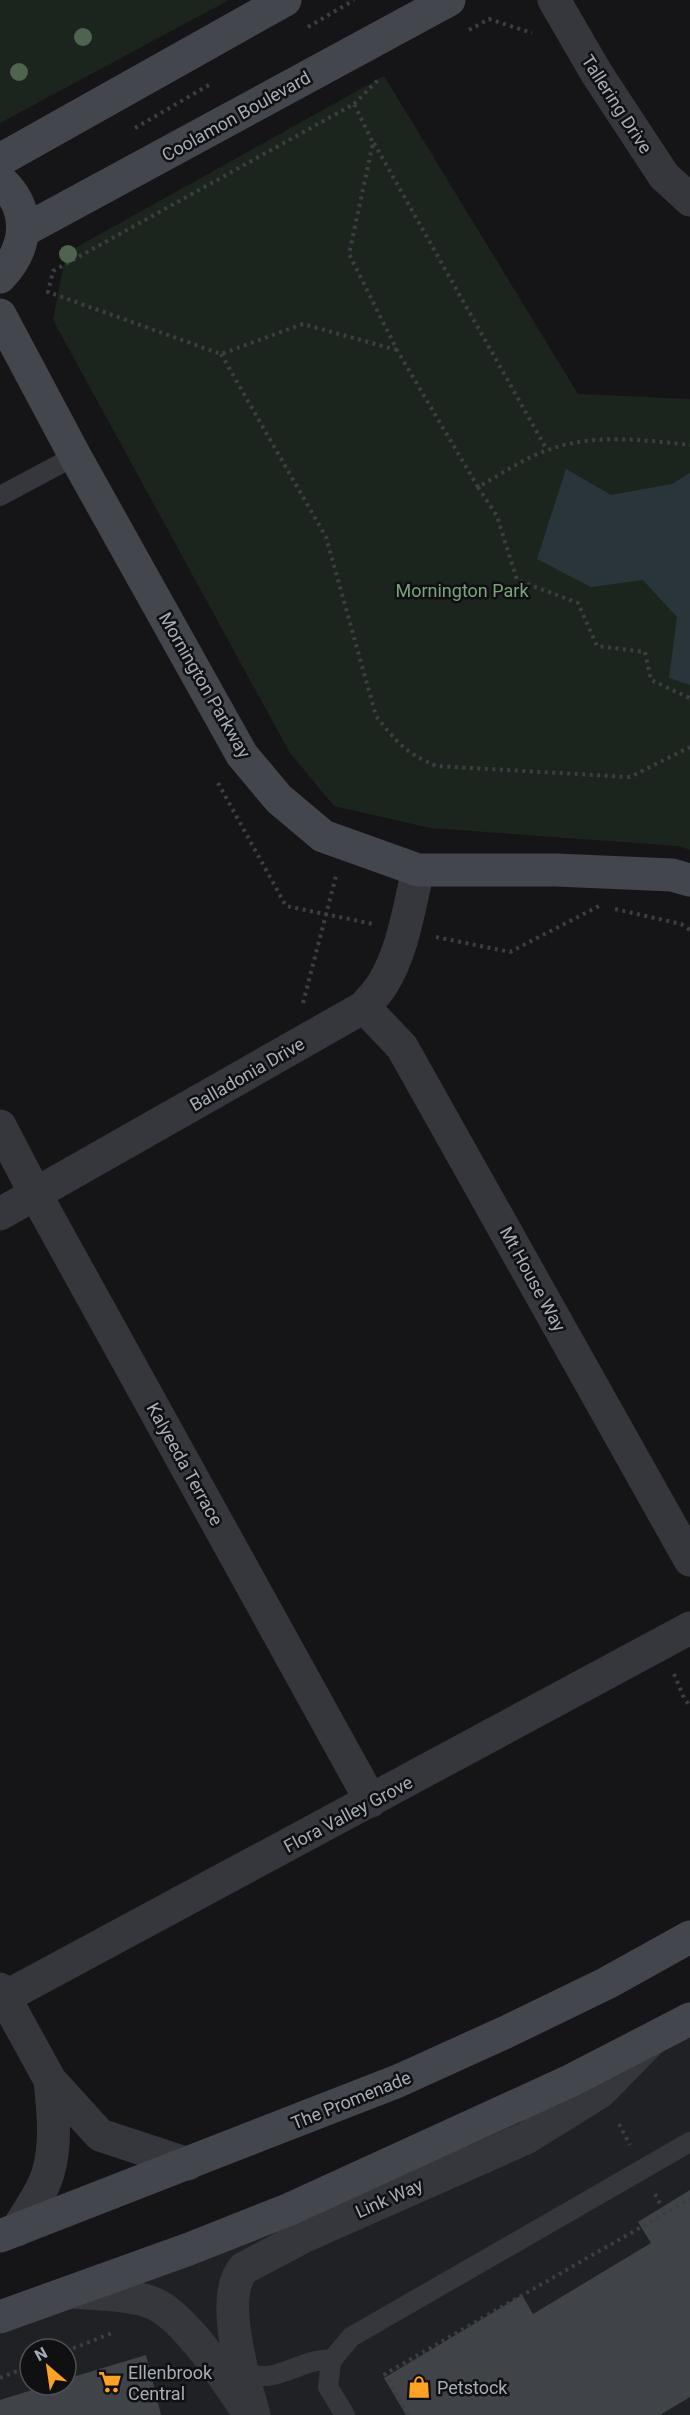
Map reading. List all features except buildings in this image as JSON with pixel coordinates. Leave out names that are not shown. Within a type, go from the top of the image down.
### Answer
[{"type":"street","points":[[0,160],[285,0]]},
{"type":"street","name":"Coolamon Boulevard","points":[[23,231],[449,0]]},
{"type":"street","name":"Tallering Drive","points":[[560,11],[597,75],[664,176],[690,200]]},
{"type":"street","points":[[0,180],[17,201],[22,215],[23,231],[20,248],[12,264],[0,277]]},
{"type":"street","name":"Mornington Parkway","points":[[0,315],[75,456],[242,755],[279,799],[323,836],[418,870],[556,870],[672,875],[690,880]]},
{"type":"street","name":"Balladonia Drive","points":[[0,1214],[364,1007],[382,985],[392,965],[404,931],[418,870]]},
{"type":"street","name":"Mt House Way","points":[[364,1007],[402,1047],[690,1560]]},
{"type":"street","name":"Kalyeeda Terrace","points":[[0,1126],[371,1802]]},
{"type":"street","name":"Flora Valley Grove","points":[[2,1993],[371,1802],[690,1628]]},
{"type":"street","name":"The Promenade","points":[[9,2233],[398,2081],[597,1988],[690,1937]]},
{"type":"street","points":[[2,1993],[50,2080],[100,2135],[188,2164]]},
{"type":"street","points":[[0,2317],[290,2209],[572,2080],[690,2019]]},
{"type":"street","name":"Link Way","points":[[252,2415],[232,2317],[236,2282],[238,2274],[244,2268],[305,2236],[526,2138],[600,2092],[654,2038]]},
{"type":"street","points":[[9,2233],[48,2175],[54,2123],[50,2080]]},
{"type":"street","name":"Link Way","points":[[71,2292],[130,2298],[157,2306],[177,2321],[196,2341],[252,2415]]},
{"type":"lane","points":[[0,496],[75,456]]},
{"type":"lane","points":[[345,2415],[328,2387],[332,2360],[351,2337],[690,2142]]},
{"type":"lane","points":[[240,2358],[248,2372],[259,2376],[273,2376],[314,2360],[332,2360]]},
{"type":"path","points":[[459,35],[489,19],[543,36],[560,11]]},
{"type":"path","points":[[389,74],[379,79],[354,104],[52,271],[48,292],[221,354],[303,324],[397,350]]},
{"type":"path","points":[[354,104],[373,143],[547,450]]},
{"type":"path","points":[[373,143],[349,254],[397,350],[496,516],[517,580],[578,603],[597,646],[645,652],[651,680],[690,699]]},
{"type":"path","points":[[221,354],[326,537],[376,716],[394,740],[410,754],[436,766],[630,777],[690,747]]},
{"type":"path","points":[[478,487],[547,450],[576,443],[609,439],[690,445]]},
{"type":"path","points":[[301,1011],[344,844]]},
{"type":"path","points":[[408,2415],[385,2374],[690,2199]]},
{"type":"path","points":[[78,2347],[115,2332]]},
{"type":"path","points":[[0,2378],[18,2371]]},
{"type":"shaded area","points":[[566,469],[611,495],[672,484],[690,473],[690,685],[669,678],[677,617],[643,580],[591,587],[537,559]]},
{"type":"shaded area","name":"Ellenbrook Central","points":[[690,2019],[690,2415],[0,2415],[0,2317]]},
{"type":"green space","points":[[0,0],[229,0],[0,123]]},
{"type":"green space","name":"Mornington Park","points":[[384,76],[578,394],[690,399],[690,850],[679,846],[430,828],[334,806],[290,753],[53,320],[66,253]]},
{"type":"place","name":"Ellenbrook Central","points":[[110,2382]]},
{"type":"place","name":"Petstock","points":[[419,2387]]}]
